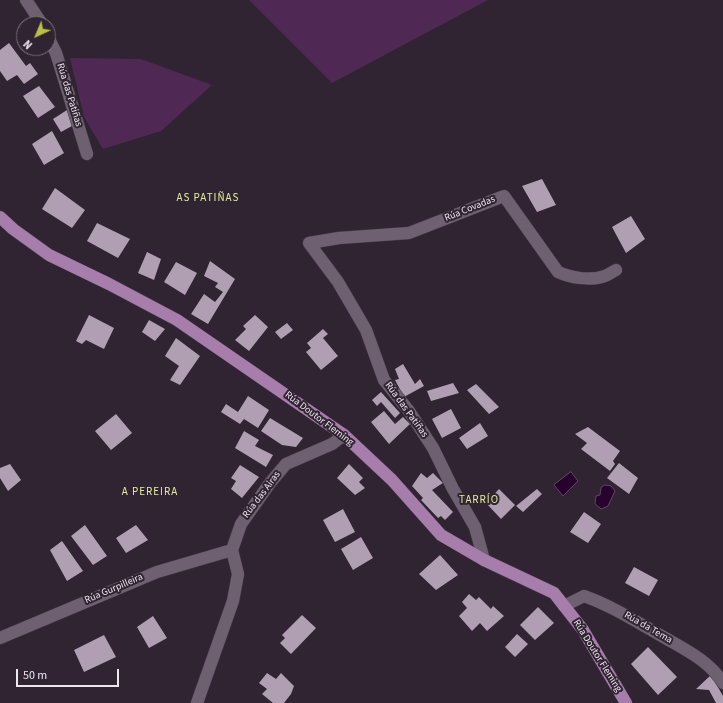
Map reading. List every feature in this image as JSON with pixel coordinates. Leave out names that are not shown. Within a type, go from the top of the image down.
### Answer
[{"type":"main road","name":"Rúa Doutor Fleming","points":[[0,216],[13,229],[49,255],[109,284],[177,320],[344,435],[392,480],[441,535],[484,560],[554,593],[584,630],[626,703]]},
{"type":"street","points":[[26,0],[37,16]]},
{"type":"street","name":"Rúa das Patiñas","points":[[56,53],[86,154]]},
{"type":"street","name":"Rúa Covadas","points":[[309,243],[339,238],[410,233],[504,196],[558,272],[570,277],[588,277],[605,276],[616,270]]},
{"type":"street","name":"Rúa das Patiñas","points":[[309,243],[338,282],[366,330],[384,380],[409,412],[433,448],[474,527],[484,560]]},
{"type":"street","name":"Rúa das Airas","points":[[232,550],[241,524],[270,483],[286,464],[332,444],[344,435]]},
{"type":"street","points":[[197,703],[233,600],[238,574],[232,550]]},
{"type":"street","name":"Rúa Gurpilleira","points":[[0,638],[157,572],[232,550]]},
{"type":"street","name":"Rúa da Tema","points":[[564,606],[584,596],[608,605],[700,658],[718,675],[723,683]]},
{"type":"shaded area","points":[[249,0],[488,0],[332,83]]},
{"type":"shaded area","points":[[70,58],[141,59],[212,85],[161,131],[103,149],[84,117]]},
{"type":"shaded area","points":[[571,472],[578,481],[563,496],[554,485]]},
{"type":"shaded area","points":[[605,485],[611,486],[615,491],[608,506],[601,509],[595,504],[596,496],[600,495],[601,488]]},
{"type":"building","points":[[9,43],[16,52],[16,56],[19,56],[26,66],[30,63],[38,74],[24,84],[17,75],[7,81],[0,71],[0,50]]},
{"type":"building","points":[[39,86],[55,107],[38,118],[23,96]]},
{"type":"building","points":[[67,110],[72,126],[61,132],[53,119]]},
{"type":"building","points":[[52,131],[64,153],[44,165],[32,144]]},
{"type":"building","points":[[542,179],[556,205],[537,212],[522,186]]},
{"type":"building","points":[[55,188],[85,210],[72,228],[42,209]]},
{"type":"building","points":[[631,216],[645,239],[626,253],[612,227]]},
{"type":"building","points":[[97,223],[130,239],[118,258],[87,241]]},
{"type":"building","points":[[147,252],[161,259],[154,280],[138,273]]},
{"type":"building","points":[[210,261],[235,279],[208,324],[191,314],[204,294],[215,302],[223,292],[215,287],[218,283],[204,276]]},
{"type":"building","points":[[176,262],[197,273],[185,295],[164,282]]},
{"type":"building","points":[[89,315],[114,328],[104,349],[86,340],[82,344],[76,341]]},
{"type":"building","points":[[255,315],[268,327],[249,351],[235,340],[246,329],[243,326]]},
{"type":"building","points":[[149,320],[165,329],[155,341],[142,332]]},
{"type":"building","points":[[287,323],[293,330],[281,339],[275,332]]},
{"type":"building","points":[[323,329],[328,334],[323,338],[338,356],[321,370],[306,352],[311,348],[307,343]]},
{"type":"building","points":[[176,338],[200,356],[180,385],[170,380],[179,366],[165,356]]},
{"type":"building","points":[[403,364],[415,384],[420,379],[424,386],[404,397],[395,380],[399,379],[395,369]]},
{"type":"building","points":[[453,383],[459,393],[431,401],[427,391]]},
{"type":"building","points":[[476,384],[499,407],[489,414],[467,390]]},
{"type":"building","points":[[381,392],[400,413],[395,418],[381,402],[377,406],[372,400]]},
{"type":"building","points":[[248,396],[269,410],[258,428],[244,419],[240,424],[221,412],[226,404],[238,412]]},
{"type":"building","points":[[451,409],[461,428],[442,438],[432,419]]},
{"type":"building","points":[[384,411],[395,424],[403,417],[410,424],[389,444],[371,422]]},
{"type":"building","points":[[116,414],[132,433],[111,450],[95,431]]},
{"type":"building","points":[[270,418],[303,438],[296,447],[282,445],[261,431]]},
{"type":"building","points":[[480,423],[488,436],[467,449],[459,438]]},
{"type":"building","points":[[588,427],[620,451],[613,461],[615,464],[610,471],[581,449],[587,443],[575,434]]},
{"type":"building","points":[[244,431],[259,440],[255,446],[273,455],[266,467],[235,448]]},
{"type":"building","points":[[619,463],[638,478],[629,494],[607,478]]},
{"type":"building","points":[[10,464],[21,480],[8,491],[0,478],[0,468]]},
{"type":"building","points":[[349,464],[363,478],[359,482],[365,488],[355,495],[337,478]]},
{"type":"building","points":[[240,465],[259,477],[242,498],[231,489],[236,481],[231,478]]},
{"type":"building","points":[[421,473],[427,478],[433,473],[443,483],[432,490],[453,512],[445,520],[441,516],[438,518],[421,500],[423,498],[412,486]]},
{"type":"building","points":[[499,489],[515,505],[501,519],[486,503]]},
{"type":"building","points":[[537,489],[542,494],[523,512],[516,506]]},
{"type":"building","points":[[343,509],[355,532],[335,542],[323,520]]},
{"type":"building","points":[[584,512],[601,524],[588,543],[570,532]]},
{"type":"building","points":[[85,525],[107,556],[93,565],[71,536]]},
{"type":"building","points":[[136,525],[148,540],[126,553],[116,538]]},
{"type":"building","points":[[361,537],[373,558],[353,570],[341,549]]},
{"type":"building","points":[[62,541],[83,571],[67,581],[50,550]]},
{"type":"building","points":[[440,555],[458,575],[436,590],[419,574]]},
{"type":"building","points":[[634,567],[658,580],[649,596],[625,583]]},
{"type":"building","points":[[469,594],[476,600],[479,597],[491,609],[493,606],[504,616],[487,631],[480,623],[472,631],[459,616],[467,608],[462,602]]},
{"type":"building","points":[[538,607],[554,623],[535,640],[520,625]]},
{"type":"building","points":[[302,615],[316,628],[291,654],[280,643],[285,638],[282,635]]},
{"type":"building","points":[[153,616],[167,638],[149,648],[137,627]]},
{"type":"building","points":[[517,634],[528,644],[515,657],[505,647]]},
{"type":"building","points":[[104,635],[116,657],[84,672],[74,650]]},
{"type":"building","points":[[648,647],[677,677],[658,695],[631,664]]},
{"type":"building","points":[[267,673],[276,679],[281,673],[294,686],[291,694],[284,703],[273,703],[262,694],[267,689],[259,683]]},
{"type":"building","points":[[711,675],[723,696],[723,703],[716,703],[709,690],[696,689]]},
{"type":"district","name":"AS PATIÑAS","points":[[208,199]]},
{"type":"district","name":"A PEREIRA","points":[[150,493]]},
{"type":"district","name":"TARRÍO","points":[[479,501]]}]
